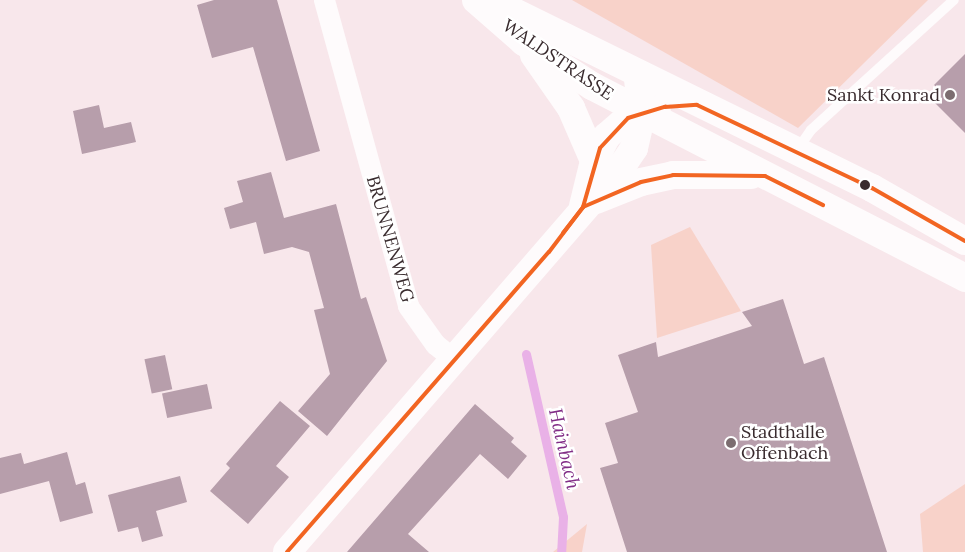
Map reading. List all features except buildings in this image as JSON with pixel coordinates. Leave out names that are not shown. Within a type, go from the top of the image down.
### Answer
[{"type":"street","name":"BRUNNENWEG","points":[[324,0],[408,306],[435,344],[456,360]]},
{"type":"street","name":"WALDSTRASSE","points":[[476,0],[524,42],[580,79],[965,278]]},
{"type":"street","name":"WALDSTRASSE","points":[[490,0],[698,105],[796,151],[921,214],[965,241]]},
{"type":"street","points":[[524,42],[571,108],[594,161]]},
{"type":"street","points":[[287,552],[456,360],[583,207],[629,156],[642,112],[637,74]]},
{"type":"street","points":[[583,207],[594,161],[612,131],[642,112],[698,105]]},
{"type":"street","points":[[583,207],[641,182],[673,175],[765,176]]},
{"type":"lane","points":[[796,151],[811,130],[954,0]]},
{"type":"shaded area","points":[[572,0],[928,0],[798,128]]},
{"type":"shaded area","points":[[690,227],[741,311],[657,338],[651,245]]},
{"type":"shaded area","points":[[965,484],[965,552],[923,552],[920,514]]},
{"type":"shaded area","points":[[587,524],[582,552],[553,552]]},
{"type":"waterway","name":"Hainbach","points":[[526,354],[563,517],[561,552]]},
{"type":"transit line","points":[[287,552],[549,252],[583,207],[600,148],[628,118],[665,107],[697,105],[872,188],[965,241]]},
{"type":"transit line","points":[[563,233],[583,207],[641,182],[673,175],[765,176],[823,205]]},
{"type":"place","name":"Sankt Konrad","points":[[950,95]]},
{"type":"place","name":"Stadthalle Offenbach","points":[[731,443]]}]
